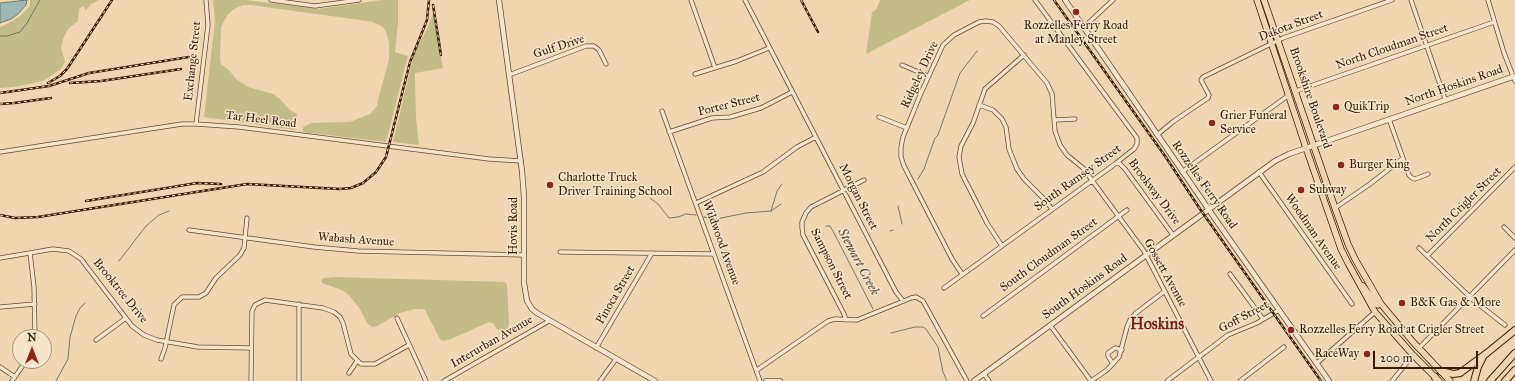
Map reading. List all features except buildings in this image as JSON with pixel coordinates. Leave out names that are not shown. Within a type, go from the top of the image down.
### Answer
[{"type":"highway","name":"Brookshire Boulevard","points":[[1257,0],[1341,249],[1352,272],[1375,312],[1437,380]]},
{"type":"highway","name":"Brookshire Boulevard","points":[[1264,0],[1335,208],[1355,259],[1381,304],[1450,381]]},
{"type":"highway","points":[[1352,272],[1376,304],[1381,304]]},
{"type":"highway","points":[[1441,372],[1453,374],[1460,373],[1515,330]]},
{"type":"highway","points":[[1474,381],[1480,363],[1487,353]]},
{"type":"highway","points":[[1490,381],[1515,353]]},
{"type":"highway","points":[[1505,381],[1515,370]]},
{"type":"street","name":"Exchange Street","points":[[196,124],[208,25],[206,0]]},
{"type":"street","points":[[271,0],[319,6],[359,0]]},
{"type":"street","name":"Hovis Road","points":[[499,0],[521,161],[524,197],[524,292],[527,301],[532,309],[550,321],[655,381]]},
{"type":"street","points":[[691,0],[715,68]]},
{"type":"street","name":"Morgan Street","points":[[744,0],[896,292],[903,301]]},
{"type":"street","name":"South Ramsey Street","points":[[944,288],[1118,162],[1135,148],[1137,144],[1136,138],[1035,0]]},
{"type":"street","name":"Rozzelles Ferry Road","points":[[1065,0],[1182,172],[1330,381]]},
{"type":"street","points":[[1084,27],[1113,0]]},
{"type":"street","name":"Dakota Street","points":[[1157,134],[1209,97],[1201,78],[1278,39],[1392,0]]},
{"type":"street","points":[[1412,0],[1445,99]]},
{"type":"street","points":[[1488,0],[1494,22],[1515,81]]},
{"type":"street","name":"Ridgeley Drive","points":[[962,274],[952,259],[902,163],[901,147],[928,76],[941,48],[954,35],[983,21],[991,22],[999,26],[1050,87],[1056,137],[1067,155],[1083,168],[1092,180]]},
{"type":"street","name":"North Cloudman Street","points":[[1296,91],[1494,22]]},
{"type":"street","name":"Gulf Drive","points":[[509,75],[586,46],[594,46],[599,50],[606,64]]},
{"type":"street","points":[[696,74],[738,61],[769,48]]},
{"type":"street","points":[[1002,246],[987,223],[966,181],[959,162],[962,146],[973,124],[982,93],[986,87],[1024,55]]},
{"type":"street","points":[[902,65],[928,76]]},
{"type":"street","name":"North Hoskins Road","points":[[1208,209],[1280,158],[1514,76]]},
{"type":"street","name":"Porter Street","points":[[669,132],[712,118],[730,117],[761,108],[792,92]]},
{"type":"street","points":[[1182,172],[1289,95]]},
{"type":"street","points":[[979,105],[992,110],[1002,119],[1006,127],[1009,148],[1017,169],[1024,179],[1040,193],[1052,209]]},
{"type":"street","name":"Wildwood Avenue","points":[[662,112],[760,381]]},
{"type":"street","points":[[879,116],[907,128]]},
{"type":"street","points":[[1055,120],[1075,119]]},
{"type":"street","points":[[1389,119],[1402,159],[1409,175],[1414,179],[1428,174]]},
{"type":"street","name":"Tar Heel Road","points":[[0,152],[182,124],[196,124],[239,127],[521,161]]},
{"type":"street","points":[[696,203],[763,172],[797,147],[816,138]]},
{"type":"street","points":[[1335,208],[1370,184],[1402,159]]},
{"type":"street","name":"Brookway Drive","points":[[1118,162],[1125,169],[1173,236]]},
{"type":"street","name":"North Crigler Street","points":[[1427,256],[1515,167]]},
{"type":"street","name":"Woodman Avenue","points":[[1259,172],[1352,304]]},
{"type":"street","name":"Sampson Street","points":[[846,320],[801,226],[803,217],[811,207],[864,180]]},
{"type":"street","name":"Gossett Avenue","points":[[1092,180],[1146,255],[1211,381]]},
{"type":"street","name":"South Hoskins Road","points":[[974,381],[1208,209]]},
{"type":"street","name":"South Cloudman Street","points":[[983,316],[1127,210]]},
{"type":"street","points":[[161,359],[167,342],[175,303],[182,297],[197,297],[206,293],[216,278],[240,255],[243,250],[247,218]]},
{"type":"street","points":[[1504,227],[1515,238]]},
{"type":"street","name":"Wabash Avenue","points":[[189,230],[358,252],[524,255]]},
{"type":"street","points":[[1418,248],[1470,296],[1505,325]]},
{"type":"street","name":"Brooktree Drive","points":[[0,258],[59,249],[69,251],[82,259],[132,326],[144,334],[167,342],[208,348],[251,348]]},
{"type":"street","points":[[1419,348],[1515,250]]},
{"type":"street","points":[[560,252],[714,254]]},
{"type":"street","points":[[30,253],[33,272],[35,329]]},
{"type":"street","name":"Pinoca Street","points":[[596,348],[652,253]]},
{"type":"street","points":[[1230,274],[1263,319]]},
{"type":"street","points":[[1050,325],[1091,381],[1113,364],[1119,357],[1130,320],[1136,313],[1165,291]]},
{"type":"street","points":[[757,370],[826,322],[835,319],[857,320],[914,297],[923,301],[967,381]]},
{"type":"street","points":[[251,381],[251,316],[255,305],[263,300],[270,299],[330,310],[340,317],[345,328],[351,354],[357,361],[366,365],[374,364],[409,345]]},
{"type":"street","points":[[0,307],[35,304]]},
{"type":"street","points":[[299,304],[299,381]]},
{"type":"street","name":"Goff Street","points":[[1167,381],[1233,332],[1263,319],[1279,310]]},
{"type":"street","points":[[1317,363],[1375,312]]},
{"type":"street","points":[[96,340],[126,318]]},
{"type":"street","points":[[397,318],[426,381]]},
{"type":"street","name":"Interurban Avenue","points":[[444,381],[550,321]]},
{"type":"street","points":[[1240,381],[1284,347]]},
{"type":"street","points":[[1113,364],[1108,356],[1108,353],[1115,348],[1122,350]]},
{"type":"street","points":[[1392,381],[1413,355]]},
{"type":"street","points":[[600,381],[616,359]]},
{"type":"street","points":[[349,373],[357,361]]},
{"type":"street","points":[[0,367],[15,377]]},
{"type":"street","points":[[12,381],[20,369]]},
{"type":"street","points":[[984,374],[989,381]]},
{"type":"street","points":[[766,381],[780,381]]},
{"type":"shaded area","points":[[30,0],[98,0],[91,4],[86,10],[83,6],[79,9],[78,21],[68,29],[63,39],[61,48],[65,62],[61,69],[43,81],[14,87],[0,88],[0,27],[20,16],[30,6]]},
{"type":"shaded area","points":[[213,0],[246,0],[318,9],[382,0],[398,0],[398,23],[395,52],[408,56],[386,142],[303,132],[303,127],[312,123],[350,122],[370,114],[377,106],[389,59],[389,43],[387,34],[383,27],[367,21],[251,5],[243,5],[234,9],[228,14],[221,27],[221,64],[230,71],[236,79],[248,87],[273,94],[290,110],[297,114],[295,130],[204,117],[215,21]]},
{"type":"shaded area","points":[[880,0],[970,0],[866,54],[872,12],[876,10]]},
{"type":"shaded area","points":[[433,13],[443,68],[415,73],[416,118],[419,145],[393,142],[414,54],[428,27]]},
{"type":"shaded area","points":[[335,277],[505,282],[507,285],[508,328],[502,330],[497,329],[493,323],[489,322],[451,339],[443,341],[440,339],[425,310],[422,309],[414,309],[400,313],[377,326],[372,327],[367,323],[360,309],[349,295],[342,290],[322,283],[321,280],[324,278]]},
{"type":"water","points":[[27,0],[26,5],[18,14],[11,19],[0,23],[0,3]]},
{"type":"waterway","points":[[0,36],[7,36],[20,32],[40,0]]},
{"type":"waterway","points":[[918,179],[924,169],[935,138],[938,135],[960,73],[977,51]]},
{"type":"waterway","points":[[771,211],[777,191],[782,184]]},
{"type":"waterway","name":"Stewart Creek","points":[[650,198],[658,204],[669,218],[686,214],[696,215]]},
{"type":"waterway","name":"Stewart Creek","points":[[704,217],[716,219],[746,213],[771,211],[781,204]]},
{"type":"waterway","points":[[898,206],[902,224]]},
{"type":"waterway","points":[[119,261],[146,226],[159,215],[169,211]]},
{"type":"waterway","name":"Stewart Creek","points":[[826,226],[830,226],[833,231],[873,309]]},
{"type":"waterway","points":[[56,381],[68,359],[70,337],[76,316],[80,308],[85,303]]},
{"type":"waterway","name":"Stewart Creek","points":[[891,333],[915,327],[923,327],[926,329],[938,347],[943,372],[947,381]]},
{"type":"railway","points":[[48,83],[60,76],[67,69],[112,0]]},
{"type":"railway","points":[[0,215],[15,218],[38,217],[247,184],[340,189],[351,188],[363,183],[376,172],[386,157],[410,62],[427,20],[429,0]]},
{"type":"railway","points":[[801,0],[818,32]]},
{"type":"railway","points":[[1054,0],[1165,156],[1200,209],[1321,381]]},
{"type":"railway","points":[[433,5],[441,55]]},
{"type":"railway","points":[[0,93],[49,86],[89,73],[189,57]]},
{"type":"railway","points":[[70,83],[101,81],[181,69]]},
{"type":"railway","points":[[0,104],[51,98]]},
{"type":"railway","points":[[86,201],[197,183],[221,184]]},
{"type":"place","name":"Rozzelles Ferry Road at Manley Street","points":[[1076,12]]},
{"type":"place","name":"QuikTrip","points":[[1336,107]]},
{"type":"place","name":"Grier Funeral Service","points":[[1212,123]]},
{"type":"place","name":"Burger King","points":[[1341,165]]},
{"type":"place","name":"Charlotte Truck Driver Training School","points":[[550,185]]},
{"type":"place","name":"Subway","points":[[1301,190]]},
{"type":"place","name":"B&K Gas & More","points":[[1402,303]]},
{"type":"place","name":"Rozzelles Ferry Road at Crigler Street","points":[[1291,330]]},
{"type":"place","name":"RaceWay","points":[[1367,354]]},
{"type":"district","name":"Hoskins","points":[[1157,325]]}]
